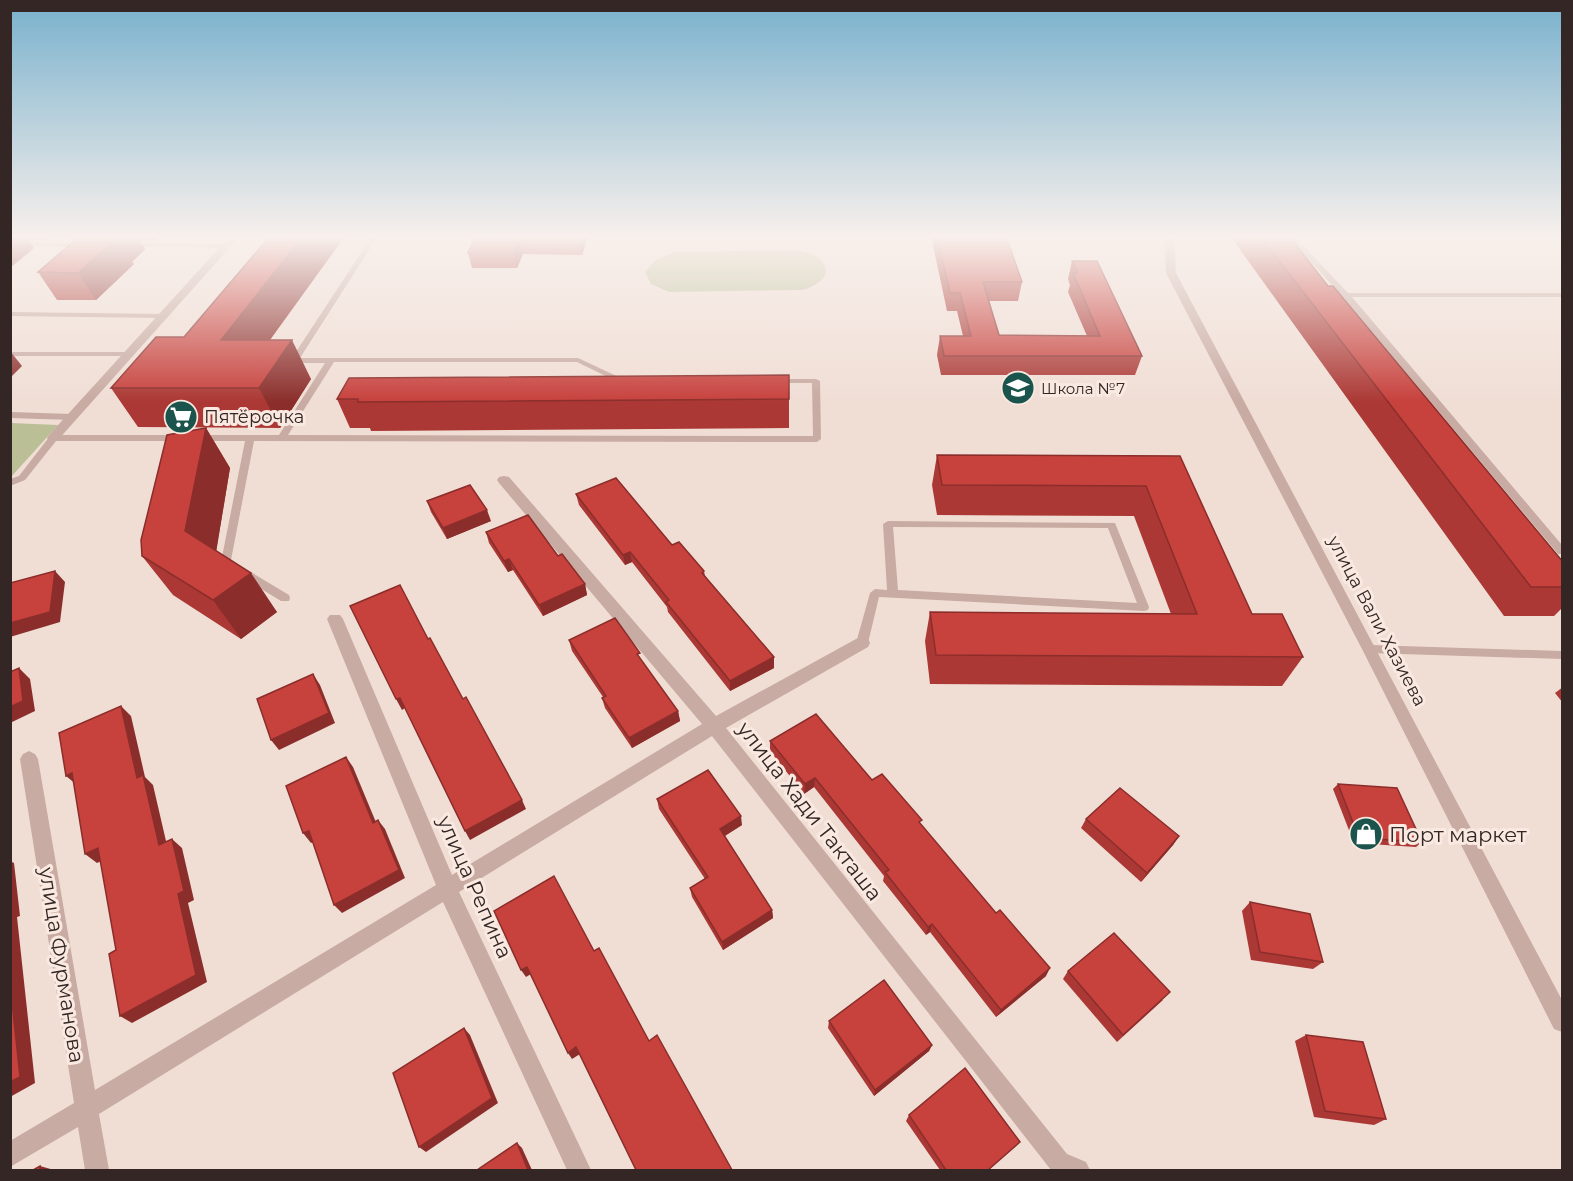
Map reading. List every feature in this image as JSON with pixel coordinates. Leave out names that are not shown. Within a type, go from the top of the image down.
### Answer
[{"type":"street","points":[[53,438],[185,291]]},
{"type":"street","name":"улица Вали Хазиева","points":[[1181,291],[1563,1021]]},
{"type":"street","name":"улица Хади Такташа","points":[[504,480],[714,726],[1059,1162],[1078,1170]]},
{"type":"street","name":"улица Репина","points":[[335,619],[448,890],[579,1170]]},
{"type":"street","points":[[10,1155],[714,726],[862,643]]},
{"type":"street","name":"улица Фурманова","points":[[29,759],[97,1170]]},
{"type":"lane","points":[[339,291],[294,361],[579,360],[618,380],[630,380]]},
{"type":"lane","points":[[1342,291],[1563,551]]},
{"type":"lane","points":[[1346,295],[1563,295]]},
{"type":"lane","points":[[10,314],[163,316]]},
{"type":"lane","points":[[10,354],[129,354]]},
{"type":"lane","points":[[282,438],[331,360]]},
{"type":"lane","points":[[10,483],[22,478],[53,438],[817,439],[816,381],[769,381]]},
{"type":"lane","points":[[10,416],[72,417]]},
{"type":"lane","points":[[250,438],[226,562],[285,598]]},
{"type":"lane","points":[[862,643],[875,593],[893,594],[1013,600],[1144,607],[1112,525],[888,524],[893,594]]},
{"type":"lane","points":[[1370,649],[1563,655]]},
{"type":"green space","points":[[667,291],[728,291],[669,292]]},
{"type":"green space","points":[[11,423],[58,425],[11,477]]},
{"type":"building","points":[[223,291],[260,291],[221,340],[292,340],[259,388],[111,388],[156,337],[184,337]]},
{"type":"building","points":[[950,291],[986,291],[999,335],[1100,336],[1081,291],[1111,291],[1142,356],[944,356],[940,336],[971,336],[960,293]]},
{"type":"building","points":[[1303,291],[1337,291],[1563,562],[1563,587],[1531,587]]},
{"type":"building","points":[[789,375],[789,399],[358,402],[358,399],[337,399],[349,378]]},
{"type":"building","points":[[206,428],[185,531],[251,573],[213,600],[142,556],[141,540],[167,435]]},
{"type":"building","points":[[937,455],[1180,456],[1252,614],[1282,614],[1303,657],[936,655],[930,612],[1197,614],[1146,486],[942,485]]},
{"type":"building","points":[[616,478],[672,545],[679,542],[704,571],[702,573],[774,657],[730,681],[666,602],[669,600],[630,552],[623,555],[576,494]]},
{"type":"building","points":[[470,485],[487,510],[443,528],[427,501]]},
{"type":"building","points":[[528,515],[558,556],[562,554],[585,584],[539,605],[509,559],[504,561],[486,532]]},
{"type":"building","points":[[55,571],[50,612],[10,623],[10,583]]},
{"type":"building","points":[[400,585],[428,639],[430,638],[463,699],[466,697],[522,800],[465,831],[400,698],[396,699],[350,606]]},
{"type":"building","points":[[615,618],[640,653],[637,654],[678,711],[629,738],[602,698],[606,696],[569,640]]},
{"type":"building","points":[[19,668],[23,701],[10,707],[10,672]]},
{"type":"building","points":[[313,674],[329,713],[271,740],[257,699]]},
{"type":"building","points":[[121,706],[137,778],[143,775],[159,845],[172,839],[184,891],[178,894],[196,975],[120,1016],[109,954],[116,950],[98,848],[85,854],[72,773],[66,776],[59,733]]},
{"type":"building","points":[[816,714],[872,780],[882,774],[922,820],[919,822],[996,913],[1000,910],[1050,968],[1001,1010],[932,924],[928,927],[885,872],[889,870],[815,778],[805,784],[770,741]]},
{"type":"building","points":[[346,757],[373,823],[378,820],[399,870],[334,905],[309,831],[303,833],[286,786]]},
{"type":"building","points":[[708,770],[741,816],[720,829],[772,910],[722,942],[690,888],[708,877],[657,799]]},
{"type":"building","points":[[1338,784],[1397,788],[1422,842],[1359,838]]},
{"type":"building","points":[[1120,788],[1179,836],[1147,873],[1086,819]]},
{"type":"building","points":[[554,876],[594,951],[599,948],[649,1041],[657,1035],[732,1170],[636,1170],[576,1047],[568,1053],[527,967],[521,970],[494,911]]},
{"type":"building","points":[[1250,902],[1310,914],[1323,962],[1260,952]]},
{"type":"building","points":[[1114,933],[1170,992],[1123,1035],[1068,971]]},
{"type":"building","points":[[884,980],[932,1045],[875,1090],[829,1021]]},
{"type":"building","points":[[10,983],[20,1077],[10,1082]]},
{"type":"building","points":[[464,1028],[492,1098],[419,1147],[393,1073]]},
{"type":"building","points":[[1306,1035],[1363,1042],[1386,1119],[1325,1111]]},
{"type":"building","points":[[965,1068],[1020,1142],[988,1170],[946,1170],[909,1115]]},
{"type":"building","points":[[517,1143],[528,1170],[477,1170]]},
{"type":"place","name":"Школа №7","points":[[1018,388]]},
{"type":"place","name":"Пятёрочка","points":[[181,417]]},
{"type":"place","name":"Порт маркет","points":[[1366,834]]}]
